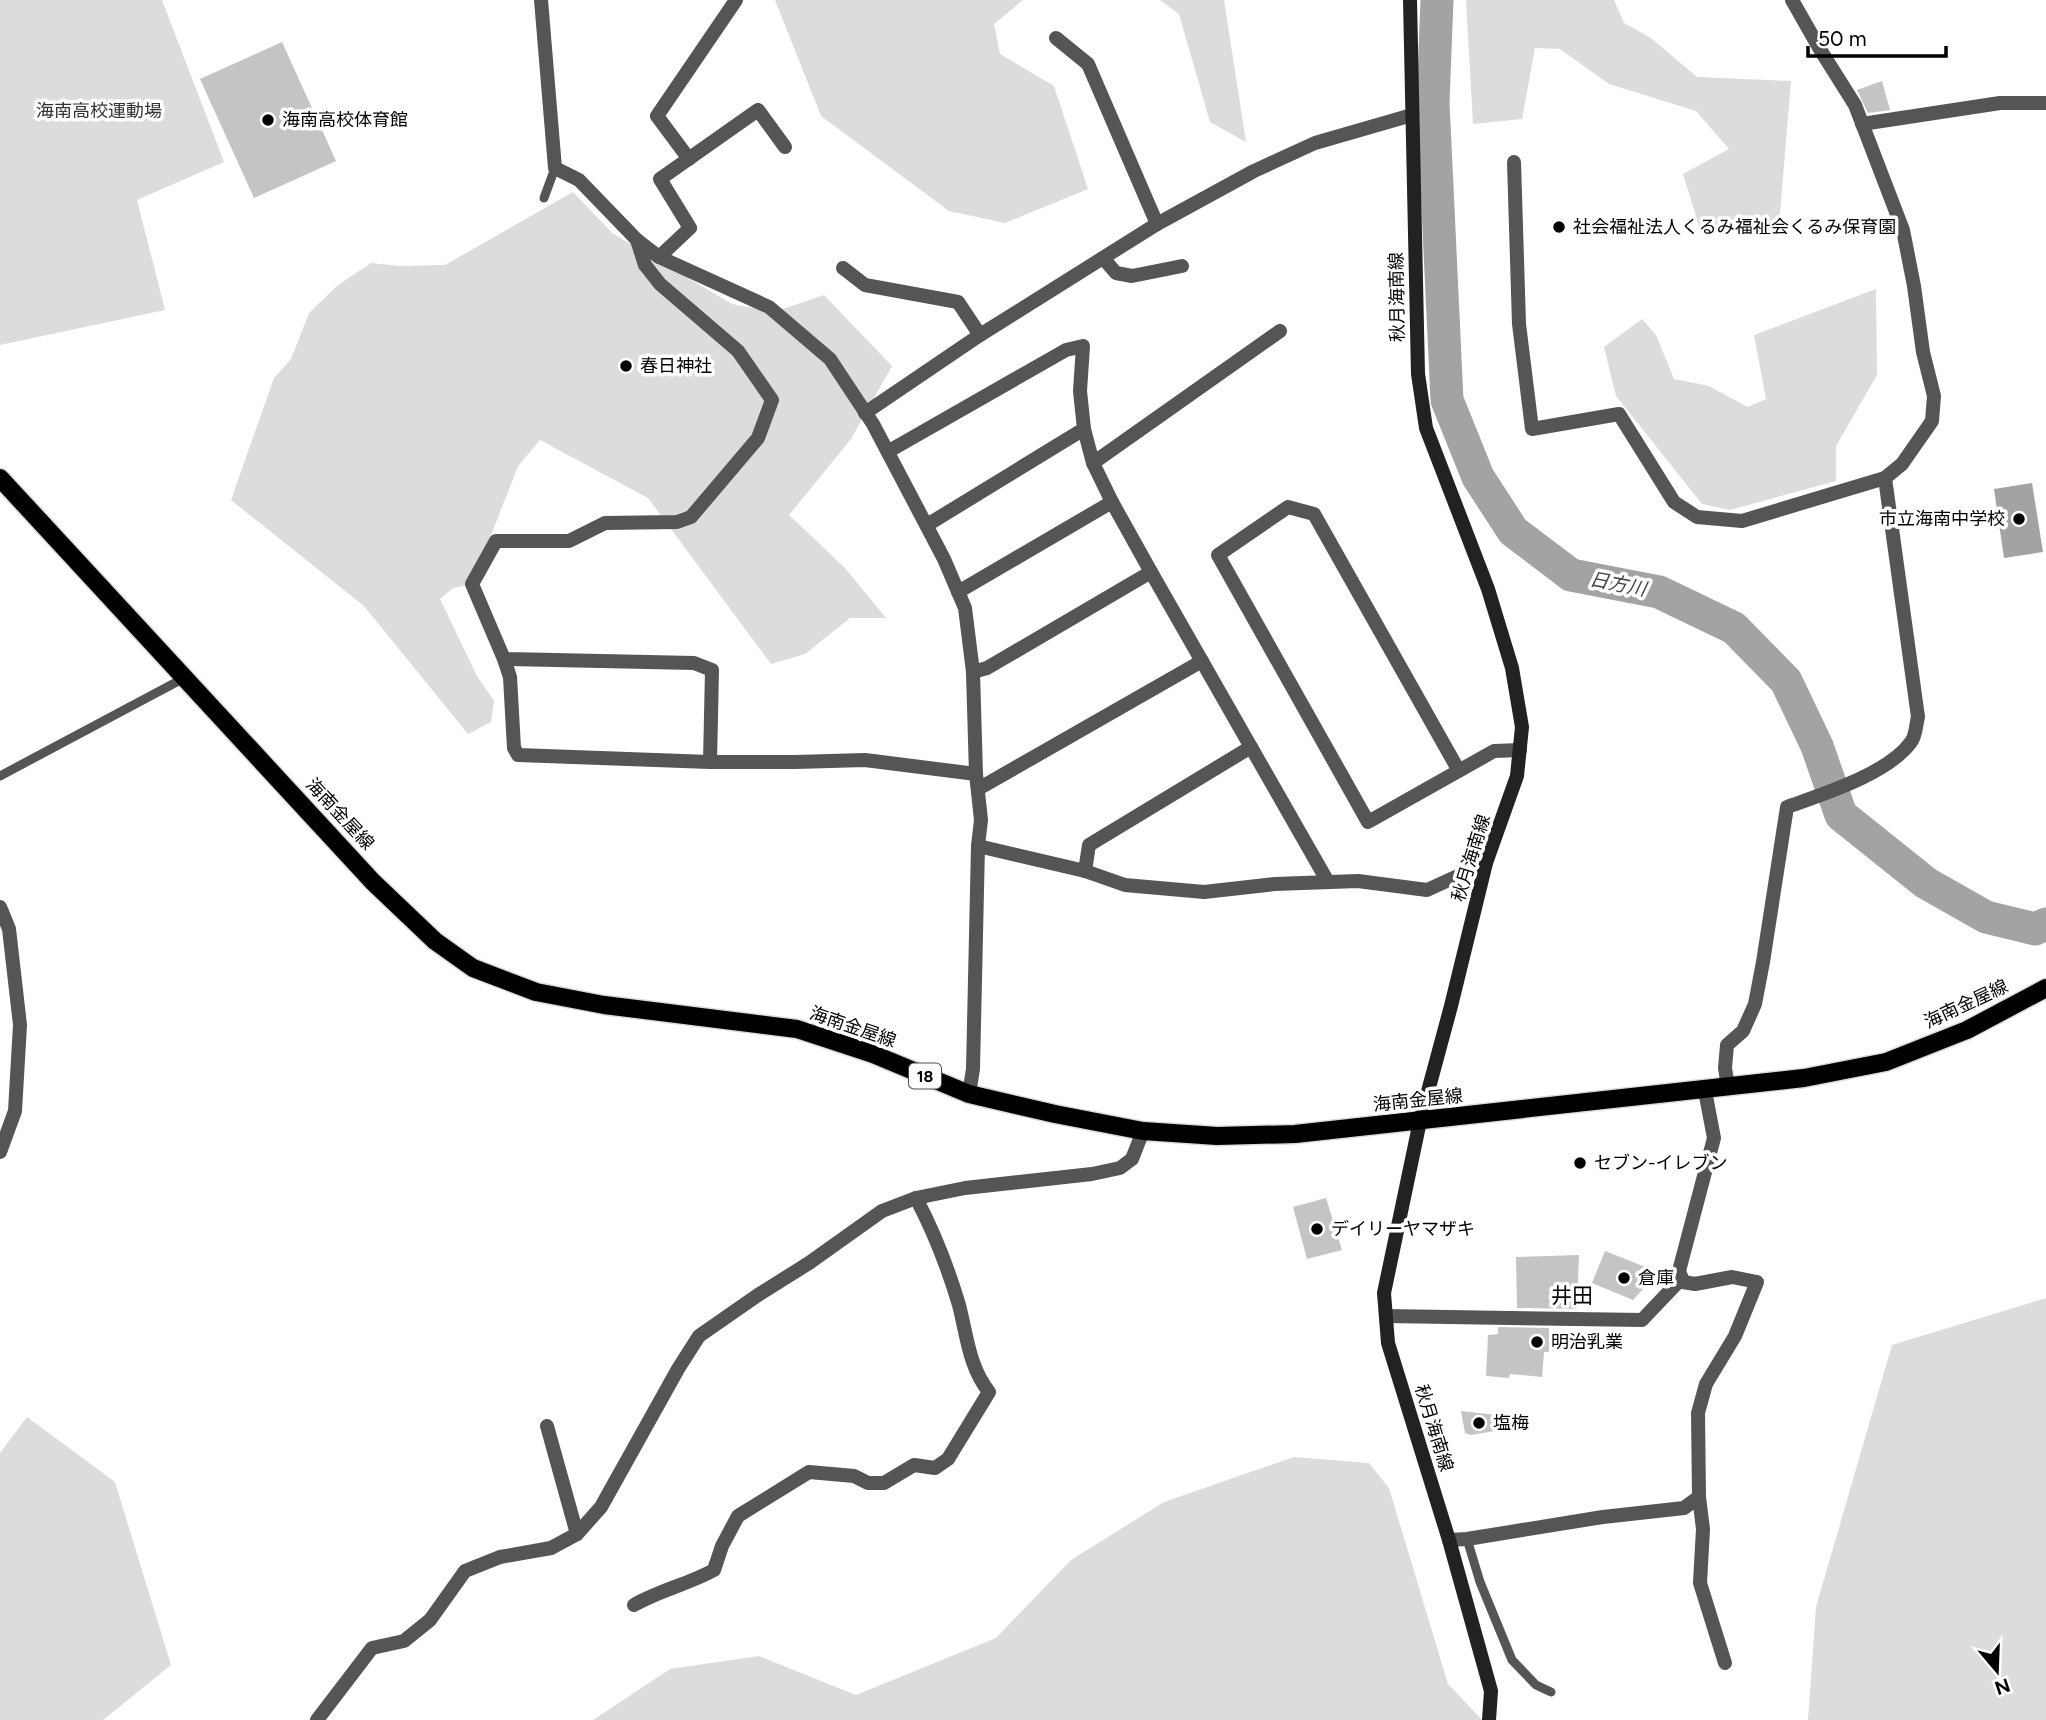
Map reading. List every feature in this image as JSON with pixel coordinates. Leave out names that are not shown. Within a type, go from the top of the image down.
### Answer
[{"type":"main road","name":"秋月海南線","points":[[1410,0],[1418,374],[1426,428],[1488,589],[1512,668],[1522,727],[1517,776],[1486,863],[1420,1121],[1384,1293],[1388,1343],[1449,1540],[1490,1691],[1489,1720]]},
{"type":"main road","name":"海南金屋線","points":[[0,478],[373,881],[435,941],[473,968],[536,992],[604,1005],[797,1029],[873,1054],[970,1094],[1143,1131],[1217,1136],[1295,1134],[1804,1078],[1886,1062],[1968,1030],[2046,988]]},
{"type":"street","points":[[541,0],[555,167],[579,180],[637,240],[659,257],[769,307],[830,359],[889,451],[965,608],[973,672],[981,820],[970,1094]]},
{"type":"street","points":[[689,159],[657,116],[736,0]]},
{"type":"street","points":[[1514,162],[1519,324],[1532,429],[1619,414],[1674,502],[1696,517],[1742,521],[1885,478],[1902,464],[1932,421],[1934,396],[1923,352],[1914,286],[1903,230],[1855,105],[1792,0]]},
{"type":"street","points":[[1056,38],[1088,64],[1157,224]]},
{"type":"street","points":[[1862,124],[2000,103],[2046,103]]},
{"type":"street","points":[[659,257],[690,228],[660,179],[758,110],[785,147]]},
{"type":"street","points":[[865,413],[980,335],[1157,224],[1254,171],[1315,143],[1412,115]]},
{"type":"street","points":[[637,240],[645,265],[660,284],[738,351],[772,400],[758,438],[691,517],[677,522],[605,523],[569,541],[496,541],[472,584],[510,677],[514,748],[518,755],[710,762],[865,760],[977,781],[1202,661]]},
{"type":"street","points":[[1103,258],[1116,273],[1132,276],[1182,266]]},
{"type":"street","points":[[844,268],[864,285],[958,302],[980,335]]},
{"type":"street","points":[[1093,463],[1280,331]]},
{"type":"street","points":[[889,451],[1066,350],[1083,346],[1080,391],[1084,429],[1093,463],[1112,502],[1328,882]]},
{"type":"street","points":[[927,525],[1084,429]]},
{"type":"street","points":[[1728,1087],[1725,1068],[1727,1045],[1743,1031],[1757,993],[1787,807],[1842,787],[1886,764],[1912,741],[1918,717],[1885,478]]},
{"type":"street","points":[[958,592],[1112,502]]},
{"type":"street","points":[[1459,771],[1314,514],[1288,507],[1218,555],[1368,822],[1459,771],[1494,751],[1520,750]]},
{"type":"street","points":[[973,672],[987,668],[1152,572]]},
{"type":"street","points":[[504,659],[694,663],[712,670],[710,762]]},
{"type":"street","points":[[1084,871],[1089,845],[1251,747]]},
{"type":"street","points":[[978,846],[1084,871],[1125,885],[1204,892],[1275,884],[1357,881],[1427,890],[1486,863]]},
{"type":"street","points":[[0,907],[9,929],[20,1025],[15,1111],[0,1152]]},
{"type":"street","points":[[1705,1091],[1714,1138],[1679,1271],[1683,1282],[1695,1284],[1732,1278],[1758,1282],[1735,1336],[1706,1384],[1698,1413],[1699,1497],[1703,1530],[1700,1583],[1725,1663]]},
{"type":"street","points":[[317,1720],[372,1648],[404,1641],[430,1620],[465,1571],[500,1557],[551,1548],[577,1534],[601,1507],[677,1369],[699,1336],[882,1211],[916,1198],[965,1188],[1092,1174],[1119,1168],[1132,1159],[1143,1131]]},
{"type":"street","points":[[634,1605],[653,1594],[698,1579],[714,1570],[722,1546],[738,1516],[809,1472],[854,1476],[868,1483],[884,1483],[914,1465],[935,1468],[948,1460],[989,1392],[977,1378],[944,1261],[932,1228],[916,1198]]},
{"type":"street","points":[[1386,1316],[1643,1320],[1682,1278]]},
{"type":"street","points":[[547,1426],[577,1534]]},
{"type":"street","points":[[1449,1540],[1602,1517],[1684,1508],[1699,1497]]},
{"type":"lane","points":[[544,198],[555,167]]},
{"type":"lane","points":[[0,776],[186,677]]},
{"type":"lane","points":[[1467,1539],[1480,1582],[1512,1660],[1536,1685],[1551,1692]]},
{"type":"green space","name":"海南高校運動場","points":[[0,0],[162,0],[224,162],[137,200],[165,310],[0,345]]},
{"type":"green space","points":[[775,0],[1023,0],[994,24],[1000,54],[1054,86],[1088,189],[1005,223],[949,211],[821,116]]},
{"type":"green space","points":[[1160,0],[1224,0],[1246,142],[1210,122],[1179,14]]},
{"type":"green space","points":[[1466,0],[1614,0],[1624,23],[1651,38],[1697,77],[1791,81],[1779,225],[1702,236],[1683,174],[1729,149],[1696,111],[1609,84],[1560,49],[1535,48],[1522,119],[1473,124]]},
{"type":"green space","points":[[573,192],[612,233],[732,304],[774,312],[824,295],[892,366],[851,439],[789,515],[845,568],[886,618],[850,618],[805,654],[771,664],[648,498],[540,440],[518,466],[472,584],[453,588],[440,599],[477,676],[494,701],[491,722],[468,734],[364,606],[231,500],[274,378],[291,359],[309,313],[338,285],[371,263],[399,266],[445,265]]},
{"type":"green space","points":[[1876,289],[1877,375],[1836,446],[1836,481],[1730,510],[1702,504],[1616,396],[1604,347],[1642,319],[1656,335],[1674,379],[1709,386],[1748,407],[1766,399],[1754,335]]},
{"type":"green space","points":[[2046,1298],[2046,1720],[1808,1720],[1816,1607],[1892,1345]]},
{"type":"green space","points":[[27,1417],[115,1482],[171,1665],[103,1720],[0,1720],[0,1453]]},
{"type":"green space","points":[[1294,1457],[1369,1463],[1389,1488],[1448,1684],[1482,1720],[593,1720],[670,1669],[759,1656],[856,1695],[996,1638],[1071,1560],[1164,1502]]},
{"type":"shaded area","points":[[2032,483],[2043,552],[2004,558],[1994,489]]},
{"type":"building","name":"海南高校体育館","points":[[282,42],[336,161],[254,198],[200,79]]},
{"type":"building","points":[[1882,81],[1890,110],[1868,113],[1857,90]]},
{"type":"building","name":"デイリーヤマザキ","points":[[1326,1198],[1342,1250],[1307,1259],[1293,1207]]},
{"type":"building","name":"倉庫","points":[[1605,1251],[1658,1272],[1633,1300],[1592,1283]]},
{"type":"building","points":[[1579,1255],[1577,1309],[1517,1308],[1516,1257]]},
{"type":"building","points":[[1498,1327],[1549,1328],[1549,1352],[1544,1352],[1542,1377],[1510,1374],[1509,1378],[1486,1376],[1488,1335],[1498,1334]]},
{"type":"building","name":"塩梅","points":[[1461,1411],[1496,1415],[1495,1431],[1471,1435],[1465,1433]]},
{"type":"waterway","name":"日方川","points":[[1437,0],[1433,102],[1447,400],[1478,477],[1513,531],[1571,575],[1659,592],[1734,628],[1786,681],[1817,746],[1841,815],[1926,883],[1986,917],[2035,929],[2046,924]]},
{"type":"place","name":"海南高校体育館","points":[[268,120]]},
{"type":"place","name":"社会福祉法人くるみ福祉会くるみ保育園","points":[[1559,227]]},
{"type":"place","name":"春日神社","points":[[626,366]]},
{"type":"place","name":"市立海南中学校","points":[[2019,519]]},
{"type":"place","name":"セブン-イレブン","points":[[1580,1163]]},
{"type":"place","name":"デイリーヤマザキ","points":[[1317,1229]]},
{"type":"place","name":"倉庫","points":[[1624,1278]]},
{"type":"place","name":"明治乳業","points":[[1537,1342]]},
{"type":"place","name":"塩梅","points":[[1479,1423]]},
{"type":"district","name":"井田","points":[[1572,1295]]}]
